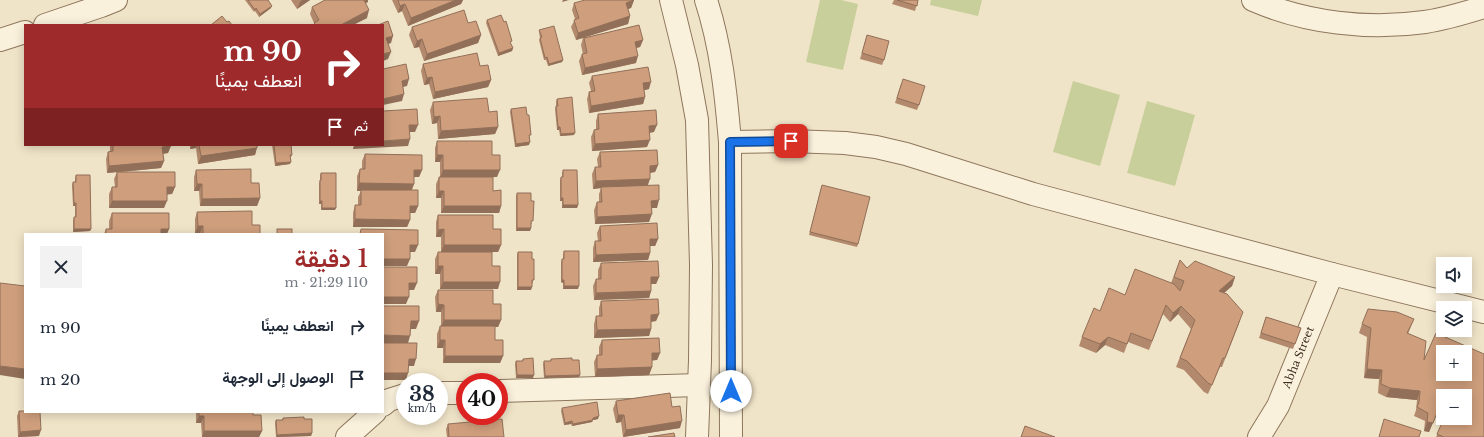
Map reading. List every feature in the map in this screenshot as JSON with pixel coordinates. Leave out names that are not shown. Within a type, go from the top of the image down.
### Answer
[{"type":"street","points":[[48,24],[116,0]]},
{"type":"street","points":[[671,0],[687,65],[697,120],[701,265],[697,437]]},
{"type":"street","points":[[706,0],[724,75],[730,142],[731,437]]},
{"type":"street","points":[[1253,0],[1296,16],[1379,25],[1425,22],[1484,7]]},
{"type":"street","points":[[0,40],[24,32]]},
{"type":"street","points":[[730,142],[791,141],[845,143],[876,147],[906,154],[1033,194],[1332,274],[1484,312]]},
{"type":"street","name":"Abha Street","points":[[1259,437],[1278,406],[1332,274]]},
{"type":"street","points":[[508,391],[699,385]]},
{"type":"street","points":[[384,404],[389,400],[396,398]]},
{"type":"street","points":[[347,437],[374,413]]},
{"type":"green space","points":[[820,0],[841,0],[858,4],[843,70],[806,62]]},
{"type":"green space","points":[[931,0],[982,0],[978,16],[930,5]]},
{"type":"green space","points":[[1073,81],[1120,95],[1100,166],[1053,152]]},
{"type":"green space","points":[[1147,101],[1195,115],[1175,186],[1127,173]]},
{"type":"building","points":[[248,0],[268,0],[272,6],[260,14]]},
{"type":"building","points":[[325,0],[364,0],[369,10],[343,24],[315,24],[314,23],[319,20],[312,7]]},
{"type":"building","points":[[398,0],[456,0],[411,18],[405,4],[400,6]]},
{"type":"building","points":[[585,0],[634,0],[626,3],[630,16],[578,33],[574,20],[579,18],[574,3]]},
{"type":"building","points":[[897,0],[918,0],[917,6]]},
{"type":"building","points":[[464,10],[468,23],[476,21],[481,35],[427,54],[422,39],[417,41],[412,27]]},
{"type":"building","points":[[501,15],[504,22],[506,21],[512,41],[510,42],[513,48],[499,53],[487,20]]},
{"type":"building","points":[[222,16],[227,22],[229,21],[231,24],[212,24]]},
{"type":"building","points":[[388,21],[393,36],[386,38],[391,52],[384,54],[384,24],[380,24]]},
{"type":"building","points":[[639,25],[643,40],[635,42],[638,56],[585,68],[582,54],[587,53],[584,38]]},
{"type":"building","points":[[554,26],[563,60],[549,64],[547,57],[545,58],[540,38],[542,37],[539,30]]},
{"type":"building","points":[[867,35],[889,41],[884,60],[862,53]]},
{"type":"building","points":[[477,53],[480,66],[488,65],[491,80],[435,92],[432,77],[427,78],[423,64]]},
{"type":"building","points":[[406,64],[409,79],[402,81],[404,94],[384,99],[384,69]]},
{"type":"building","points":[[648,67],[651,82],[643,83],[645,97],[591,106],[589,92],[595,91],[592,76]]},
{"type":"building","points":[[903,79],[925,86],[919,105],[897,98]]},
{"type":"building","points":[[572,97],[575,133],[561,134],[560,127],[558,127],[556,106],[558,106],[557,99]]},
{"type":"building","points":[[487,98],[489,112],[497,111],[498,127],[441,131],[440,116],[434,117],[433,102]]},
{"type":"building","points":[[526,107],[527,115],[529,115],[531,135],[529,135],[530,142],[516,144],[511,109]]},
{"type":"building","points":[[417,109],[418,125],[409,125],[410,139],[384,141],[384,111]]},
{"type":"building","points":[[656,110],[657,125],[649,126],[650,140],[595,144],[594,130],[599,129],[598,114]]},
{"type":"building","points":[[437,141],[492,141],[492,155],[500,155],[500,170],[443,170],[443,155],[437,155]]},
{"type":"building","points":[[113,146],[171,146],[162,147],[164,161],[109,166],[108,152],[113,151]]},
{"type":"building","points":[[199,146],[257,146],[257,148],[201,156]]},
{"type":"building","points":[[274,146],[291,146],[291,162],[276,163]]},
{"type":"building","points":[[657,150],[658,165],[650,166],[650,179],[596,181],[595,167],[601,167],[600,152]]},
{"type":"building","points":[[365,154],[422,155],[422,170],[414,170],[414,184],[359,183],[360,169],[365,169]]},
{"type":"building","points":[[251,169],[251,183],[259,183],[260,198],[202,199],[202,184],[197,184],[196,170]]},
{"type":"building","points":[[563,170],[577,170],[578,205],[563,205],[563,198],[561,198],[561,177],[563,177]]},
{"type":"building","points":[[117,172],[175,172],[175,187],[167,187],[167,201],[112,201],[112,187],[117,187]]},
{"type":"building","points":[[321,173],[336,173],[336,208],[322,208],[322,201],[320,201]]},
{"type":"building","points":[[76,175],[90,175],[91,229],[74,229],[76,203],[74,203],[73,182],[76,182]]},
{"type":"building","points":[[439,177],[493,177],[493,191],[501,190],[501,206],[444,206],[444,191],[439,191]]},
{"type":"building","points":[[659,185],[659,200],[651,201],[652,214],[597,217],[597,202],[602,202],[601,187]]},
{"type":"building","points":[[822,185],[870,197],[858,244],[810,232]]},
{"type":"building","points":[[361,190],[418,190],[418,206],[410,206],[410,220],[355,219],[355,205],[361,205]]},
{"type":"building","points":[[517,193],[531,193],[531,201],[534,201],[533,221],[531,221],[531,228],[517,228]]},
{"type":"building","points":[[252,211],[252,225],[260,225],[260,233],[203,233],[203,226],[198,226],[197,212]]},
{"type":"building","points":[[112,213],[169,213],[169,229],[161,229],[161,233],[106,233],[106,229],[112,229]]},
{"type":"building","points":[[438,215],[493,215],[493,229],[501,229],[501,245],[444,245],[444,229],[438,230]]},
{"type":"building","points":[[657,223],[658,239],[650,239],[650,253],[596,255],[595,241],[601,241],[600,226]]},
{"type":"building","points":[[277,229],[292,229],[292,233],[277,233]]},
{"type":"building","points":[[361,229],[418,230],[418,245],[410,245],[410,259],[384,259],[384,233],[360,233]]},
{"type":"building","points":[[564,251],[579,251],[579,286],[564,286],[564,280],[562,280],[562,259],[564,259]]},
{"type":"building","points":[[438,252],[492,252],[492,266],[500,266],[500,282],[443,282],[443,266],[438,266]]},
{"type":"building","points":[[518,252],[532,252],[532,259],[534,259],[534,280],[532,280],[532,287],[518,287]]},
{"type":"building","points":[[1180,260],[1187,268],[1195,261],[1235,277],[1219,291],[1227,294],[1243,312],[1225,358],[1223,358],[1212,385],[1208,383],[1187,361],[1180,358],[1195,320],[1181,306],[1173,313],[1166,305],[1152,341],[1131,333],[1127,344],[1108,337],[1100,344],[1082,337],[1094,308],[1100,311],[1109,288],[1125,295],[1135,269],[1174,284],[1180,291],[1184,281],[1174,277]]},
{"type":"building","points":[[658,261],[659,277],[651,277],[651,291],[596,293],[596,279],[601,279],[601,263]]},
{"type":"building","points":[[384,267],[417,267],[417,283],[409,283],[409,297],[384,297]]},
{"type":"building","points":[[0,283],[24,286],[24,369],[0,366]]},
{"type":"building","points":[[438,290],[493,290],[493,304],[501,304],[501,320],[444,320],[444,305],[438,304]]},
{"type":"building","points":[[658,299],[659,314],[651,315],[651,329],[597,330],[596,316],[602,316],[601,301]]},
{"type":"building","points":[[384,306],[419,306],[419,321],[411,321],[410,336],[384,335]]},
{"type":"building","points":[[1368,309],[1397,312],[1414,319],[1407,333],[1426,341],[1424,360],[1436,333],[1436,337],[1445,337],[1463,345],[1436,345],[1436,381],[1472,381],[1472,349],[1484,354],[1484,437],[1444,437],[1437,434],[1441,425],[1472,425],[1472,389],[1436,389],[1436,415],[1433,423],[1427,422],[1428,413],[1417,407],[1420,391],[1390,388],[1381,384],[1382,370],[1367,369],[1371,328],[1362,324]]},
{"type":"building","points":[[1266,317],[1301,328],[1295,344],[1261,333]]},
{"type":"building","points":[[440,326],[495,326],[495,340],[503,340],[503,356],[445,356],[445,340],[440,340]]},
{"type":"building","points":[[659,338],[660,353],[652,353],[652,367],[597,369],[597,355],[602,355],[602,340]]},
{"type":"building","points":[[384,343],[417,343],[416,359],[409,359],[408,373],[384,373]]},
{"type":"building","points":[[533,358],[534,375],[517,375],[516,361],[523,361],[523,359]]},
{"type":"building","points":[[572,358],[572,360],[579,360],[580,375],[545,376],[544,361],[551,361],[551,359]]},
{"type":"building","points":[[670,393],[672,407],[680,406],[682,421],[626,430],[624,415],[618,415],[616,401]]},
{"type":"building","points":[[597,402],[599,416],[593,418],[593,420],[573,424],[572,421],[565,423],[562,408]]},
{"type":"building","points":[[19,411],[24,411],[24,413],[40,413],[41,430],[20,432]]},
{"type":"building","points":[[199,413],[253,413],[253,415],[261,415],[262,431],[204,431],[204,416],[199,416]]},
{"type":"building","points":[[304,417],[304,419],[312,419],[312,433],[277,435],[276,420],[283,420],[283,418]]},
{"type":"building","points":[[1384,419],[1421,431],[1419,437],[1379,437]]},
{"type":"building","points":[[448,424],[503,425],[504,437],[449,437]]},
{"type":"building","points":[[1025,426],[1055,437],[1021,437]]},
{"type":"building","points":[[674,433],[675,437],[648,437]]},
{"type":"route","points":[[731,391],[730,142],[791,141]]}]
